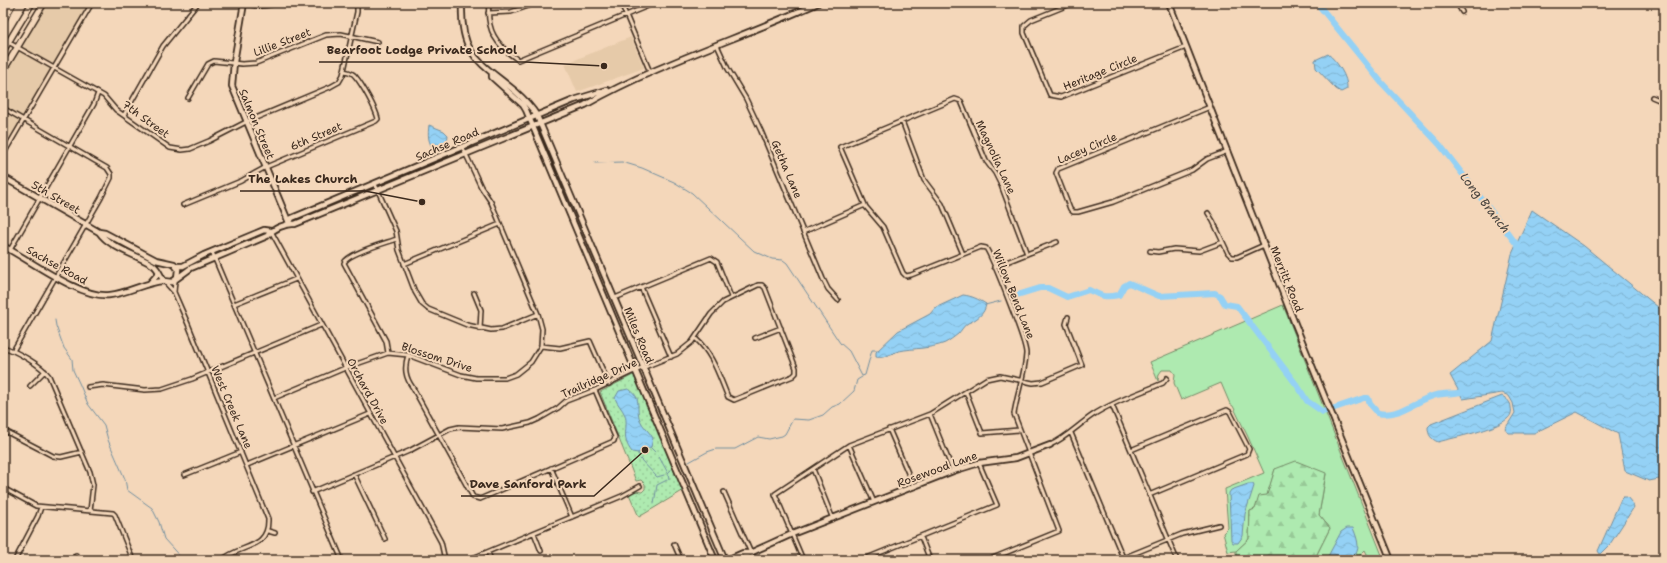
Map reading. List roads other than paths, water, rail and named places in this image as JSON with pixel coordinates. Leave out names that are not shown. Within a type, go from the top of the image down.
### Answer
[{"type":"main road","points":[[3,51],[32,3]]},
{"type":"main road","points":[[3,71],[43,5],[37,3]]},
{"type":"main road","name":"Salmon Street","points":[[244,3],[234,62],[232,86],[289,224]]},
{"type":"main road","points":[[462,3],[462,24],[467,45],[480,63],[492,74]]},
{"type":"main road","name":"Sachse Road","points":[[176,266],[183,266],[264,230],[271,231],[289,224],[295,224],[378,190],[585,105],[614,88],[650,72],[818,3]]},
{"type":"main road","name":"Merritt Road","points":[[1169,3],[1390,560]]},
{"type":"main road","name":"Miles Road","points":[[492,74],[495,74],[529,104],[537,116],[726,560]]},
{"type":"main road","name":"Miles Road","points":[[492,74],[492,77],[524,105],[715,560]]},
{"type":"main road","name":"Sachse Road","points":[[289,224],[292,218],[463,148],[574,100],[614,88]]},
{"type":"main road","name":"5th Street","points":[[3,177],[86,224],[99,232],[103,237],[154,265],[159,272]]},
{"type":"main road","name":"Sachse Road","points":[[176,279],[191,268],[267,236],[271,231]]},
{"type":"main road","name":"5th Street","points":[[99,232],[105,233],[148,256],[165,263]]},
{"type":"main road","name":"Sachse Road","points":[[3,246],[88,293],[111,295],[150,283],[164,281]]},
{"type":"main road","points":[[585,251],[593,248]]},
{"type":"main road","points":[[150,283],[165,263],[170,263],[176,266],[179,272],[176,279],[172,282],[164,281],[159,272]]},
{"type":"main road","name":"Rosewood Lane","points":[[741,560],[750,553],[792,534],[953,471],[979,463],[1016,458],[1050,445]]},
{"type":"main road","points":[[670,454],[678,450]]},
{"type":"main road","name":"Rosewood Lane","points":[[726,560],[743,553],[750,553]]},
{"type":"street","points":[[3,155],[92,3]]},
{"type":"street","points":[[124,115],[163,46],[198,3]]},
{"type":"street","points":[[238,3],[255,6],[276,3]]},
{"type":"street","name":"7th Street","points":[[8,42],[104,96],[116,110],[170,148],[182,150],[190,149],[209,141],[246,122],[339,82],[344,71],[357,12],[357,3]]},
{"type":"street","points":[[489,3],[488,20],[491,32],[499,43],[518,60],[655,3]]},
{"type":"street","points":[[488,13],[511,12],[537,3]]},
{"type":"street","points":[[621,3],[650,72]]},
{"type":"street","name":"Heritage Circle","points":[[1073,3],[1031,20],[1024,26],[1024,33],[1050,95],[1056,97],[1065,96],[1186,47]]},
{"type":"street","points":[[1457,3],[1462,12]]},
{"type":"street","name":"Lillie Street","points":[[188,98],[208,64],[214,61],[242,64],[264,61],[326,35],[341,34],[378,42]]},
{"type":"street","name":"Getha Lane","points":[[718,45],[728,69],[746,99],[761,131],[823,279],[828,289],[838,300]]},
{"type":"street","name":"6th Street","points":[[183,205],[241,180],[266,167],[376,121],[378,119],[374,108],[355,76],[350,72],[344,71]]},
{"type":"street","points":[[10,250],[94,104],[98,93]]},
{"type":"street","points":[[1652,97],[1664,102]]},
{"type":"street","name":"Magnolia Lane","points":[[840,147],[955,99],[960,100],[986,161],[995,173],[1027,254]]},
{"type":"street","name":"Lacey Circle","points":[[1210,107],[1057,170],[1056,173],[1070,209],[1073,212],[1078,212],[1113,202],[1192,170],[1208,159],[1228,151]]},
{"type":"street","points":[[3,108],[107,168],[111,174],[110,183],[13,351]]},
{"type":"street","points":[[902,121],[924,180],[942,204],[963,254]]},
{"type":"street","name":"Willow Bend Lane","points":[[840,147],[865,205],[870,214],[883,227],[903,273],[906,276],[981,247],[986,248],[1025,344],[1026,354],[1016,397],[1014,414],[1019,430],[1046,493],[1047,502],[1059,531],[988,560]]},
{"type":"street","points":[[463,148],[481,187],[489,198],[538,314],[542,328],[541,346],[560,348],[590,341],[609,384]]},
{"type":"street","points":[[375,184],[396,231],[399,250],[404,264],[422,304],[428,309],[446,317],[491,330],[502,328],[538,314]]},
{"type":"street","points":[[803,232],[865,205]]},
{"type":"street","points":[[1208,213],[1213,220],[1228,253],[1234,258],[1264,245]]},
{"type":"street","points":[[404,264],[500,224]]},
{"type":"street","name":"Orchard Drive","points":[[271,231],[441,542],[445,560]]},
{"type":"street","points":[[388,353],[386,341],[344,263],[347,258],[397,239]]},
{"type":"street","points":[[994,267],[1057,242]]},
{"type":"street","points":[[1150,251],[1158,252],[1174,249],[1199,251],[1223,242]]},
{"type":"street","points":[[212,252],[342,560]]},
{"type":"street","points":[[615,298],[711,258],[717,262],[731,297]]},
{"type":"street","name":"West Creek Lane","points":[[174,292],[176,279]]},
{"type":"street","points":[[234,304],[296,279]]},
{"type":"street","name":"West Creek Lane","points":[[164,281],[174,292],[247,465],[267,514],[268,531]]},
{"type":"street","name":"Trailridge Drive","points":[[312,492],[394,458],[450,429],[459,427],[502,429],[530,423],[546,416],[566,401],[671,357],[684,349],[695,338],[716,308],[731,297],[758,285],[762,285],[765,288],[780,328]]},
{"type":"street","points":[[641,287],[671,357]]},
{"type":"street","points":[[474,293],[481,310],[480,328]]},
{"type":"street","points":[[803,560],[775,494],[849,445],[930,414],[986,379],[1000,376],[1033,383],[1042,382],[1082,365],[1066,324],[1068,317]]},
{"type":"street","points":[[88,387],[103,385],[145,390],[162,389],[208,372],[322,325]]},
{"type":"street","points":[[695,338],[705,346],[727,396],[731,400],[734,400],[793,376],[796,373],[796,368],[780,328],[755,338]]},
{"type":"street","name":"Blossom Drive","points":[[274,398],[345,368],[388,353],[408,355],[461,375],[492,380],[505,378],[524,368],[531,362],[541,346]]},
{"type":"street","points":[[3,347],[13,351],[45,371],[49,376],[90,472],[92,484],[90,511]]},
{"type":"street","points":[[408,355],[404,366],[409,382],[473,498],[480,499],[611,444],[615,438],[595,390]]},
{"type":"street","points":[[30,386],[45,371]]},
{"type":"street","name":"Rosewood Lane","points":[[1050,445],[1071,433],[1092,415],[1163,383],[1167,378]]},
{"type":"street","points":[[966,392],[982,433],[1019,430]]},
{"type":"street","points":[[1112,405],[1177,560]]},
{"type":"street","points":[[1131,450],[1229,410],[1249,452],[1149,495]]},
{"type":"street","points":[[247,465],[370,414]]},
{"type":"street","points":[[930,414],[953,471]]},
{"type":"street","points":[[889,429],[914,487]]},
{"type":"street","points":[[3,430],[53,456],[61,457],[82,452]]},
{"type":"street","points":[[1071,433],[1124,559],[1182,534],[1219,525]]},
{"type":"street","points":[[849,445],[874,502]]},
{"type":"street","points":[[184,475],[241,452]]},
{"type":"street","points":[[862,560],[997,505],[979,463]]},
{"type":"street","points":[[551,468],[572,517]]},
{"type":"street","points":[[813,469],[833,519]]},
{"type":"street","points":[[354,474],[385,539]]},
{"type":"street","points":[[468,560],[622,496],[640,486]]},
{"type":"street","points":[[3,490],[41,507],[113,513],[133,560]]},
{"type":"street","points":[[724,492],[754,560]]},
{"type":"street","points":[[15,560],[38,516],[41,507]]},
{"type":"street","points":[[222,560],[231,554],[260,541],[268,531],[275,532]]},
{"type":"street","points":[[534,533],[541,551]]},
{"type":"street","points":[[921,537],[930,560]]},
{"type":"street","points":[[674,544],[681,560]]},
{"type":"street","points":[[488,552],[491,560]]},
{"type":"street","points":[[75,560],[76,555]]},
{"type":"water","points":[[1328,54],[1338,65],[1346,79],[1347,89],[1341,92],[1336,89],[1316,68],[1315,60]]},
{"type":"water","points":[[429,125],[444,131],[448,135],[446,144],[441,149],[435,150],[432,147],[428,131]]},
{"type":"water","points":[[1532,210],[1584,246],[1664,312],[1664,478],[1649,481],[1625,471],[1618,434],[1577,412],[1534,433],[1508,433],[1505,429],[1515,413],[1513,403],[1509,396],[1502,393],[1463,399],[1450,375],[1492,341],[1512,254]]},
{"type":"water","points":[[963,295],[972,297],[986,304],[985,308],[980,316],[967,324],[952,339],[934,346],[899,351],[885,357],[876,357],[876,352],[898,331],[930,314],[935,308]]},
{"type":"water","points":[[628,389],[636,395],[640,420],[653,438],[651,447],[638,453],[632,452],[628,447],[626,442],[625,415],[615,398],[619,391]]},
{"type":"water","points":[[1502,396],[1511,406],[1511,414],[1501,423],[1484,430],[1438,442],[1433,440],[1429,434],[1428,427],[1431,424]]},
{"type":"water","points":[[1248,484],[1253,484],[1254,486],[1245,514],[1243,536],[1238,543],[1233,543],[1231,540],[1229,493],[1231,490]]},
{"type":"water","points":[[1623,497],[1627,497],[1634,507],[1610,544],[1600,554],[1598,551]]},
{"type":"water","points":[[1347,528],[1353,528],[1357,538],[1357,551],[1349,558],[1326,560],[1341,532]]},
{"type":"waterway","name":"Long Branch","points":[[1317,3],[1381,82],[1440,145],[1521,250]]},
{"type":"waterway","points":[[595,163],[622,162],[642,168],[674,182],[692,193],[754,251],[772,259],[783,260],[787,263],[840,343],[849,351],[862,376],[865,375],[872,350],[879,350]]},
{"type":"waterway","points":[[1014,296],[1040,288],[1048,288],[1067,297],[1089,290],[1103,296],[1114,296],[1119,295],[1124,286],[1129,283],[1159,296],[1215,293],[1220,296],[1225,304],[1237,306],[1299,388],[1307,401],[1323,412],[1368,398],[1370,404],[1378,413],[1393,413],[1429,397],[1467,391]]},
{"type":"waterway","points":[[985,305],[1001,301]]},
{"type":"waterway","points":[[55,320],[64,348],[72,359],[73,370],[88,404],[104,425],[108,440],[125,479],[127,490],[152,508],[159,522],[164,539],[183,560]]},
{"type":"waterway","points":[[689,462],[707,452],[716,449],[735,449],[758,437],[769,439],[782,436],[785,434],[793,419],[809,420],[823,415],[832,407],[840,404],[854,391],[857,380],[862,377]]},
{"type":"waterway","points":[[651,448],[658,455],[668,473],[671,470]]},
{"type":"waterway","points":[[640,459],[657,477],[664,475]]},
{"type":"waterway","points":[[654,504],[657,485],[669,479],[668,473]]},
{"type":"railway","points":[[3,28],[17,3]]},
{"type":"place","name":"Bearfoot Lodge Private School","points":[[604,66]]},
{"type":"place","name":"The Lakes Church","points":[[422,202]]},
{"type":"place","name":"Dave Sanford Park","points":[[645,450]]}]
